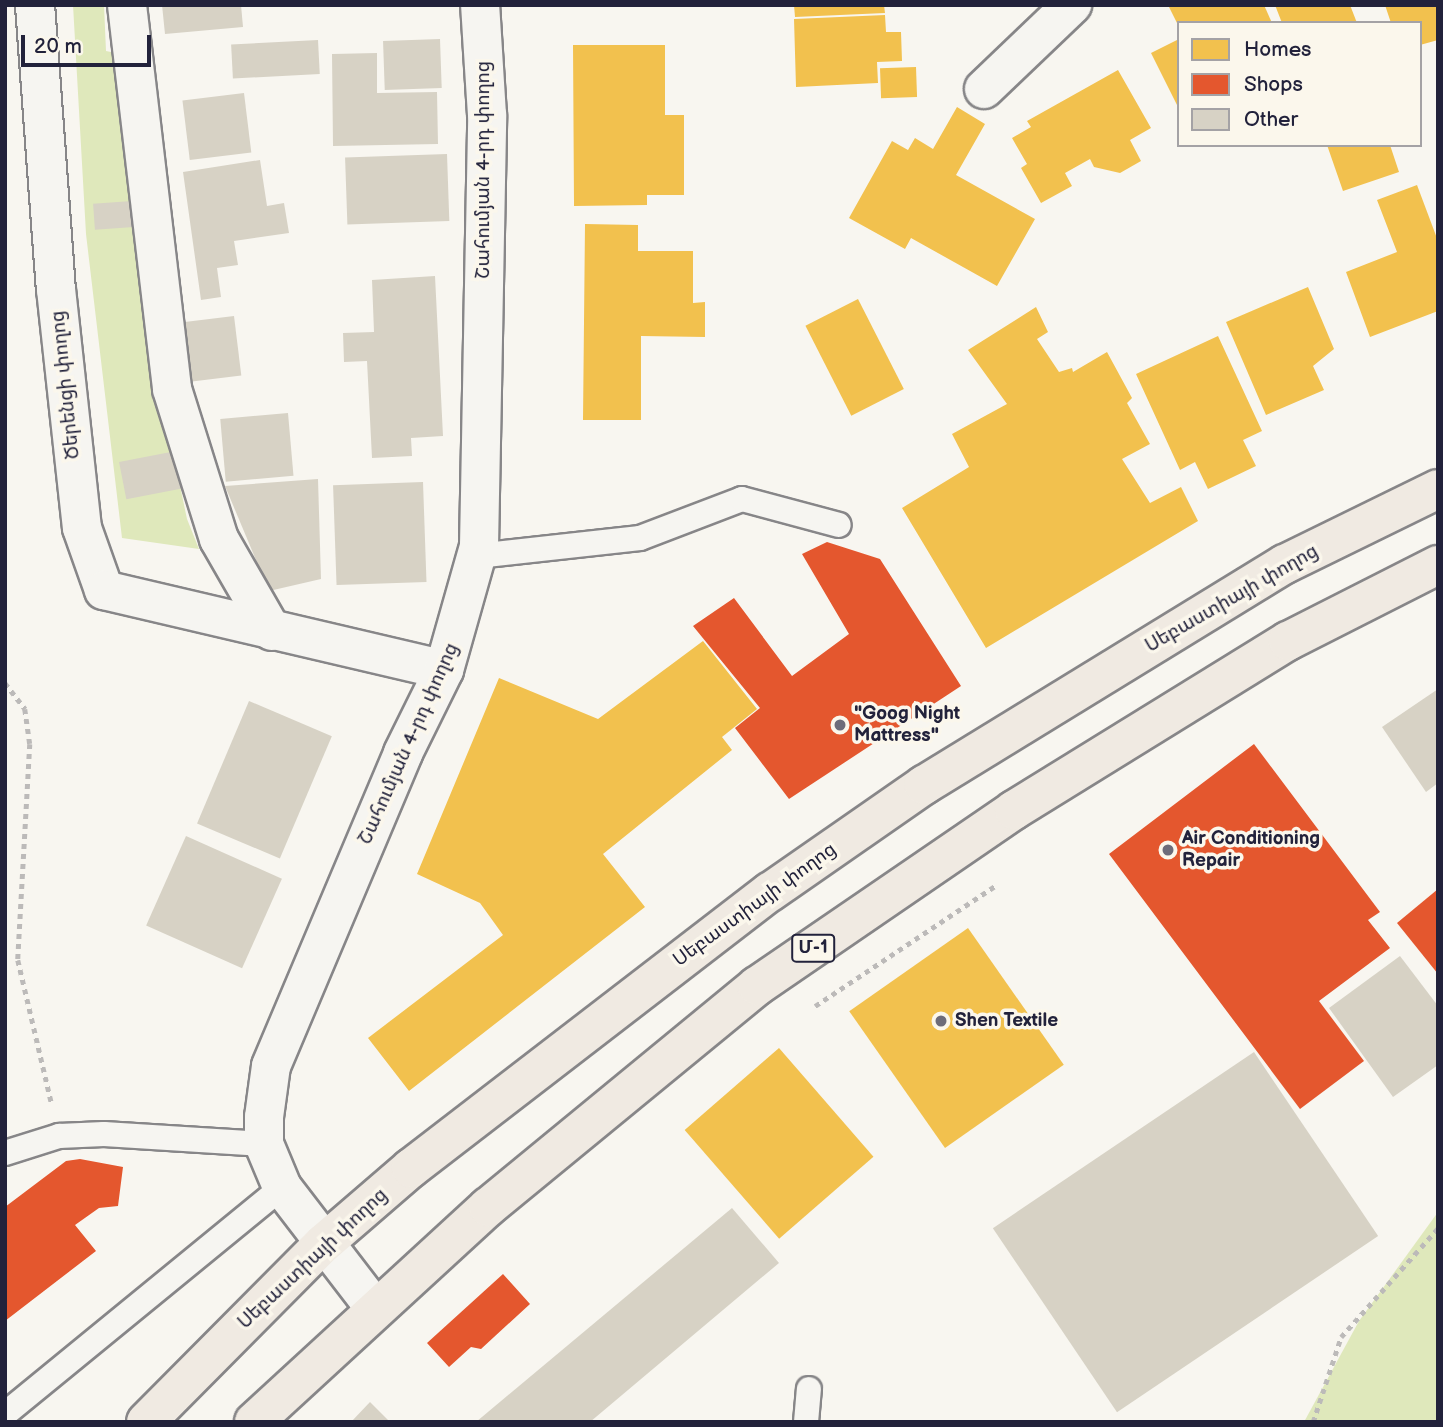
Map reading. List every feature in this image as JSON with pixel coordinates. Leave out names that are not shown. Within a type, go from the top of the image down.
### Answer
[{"type":"main road","name":"Սեբաստիայի փողոց","points":[[146,1422],[324,1243],[557,1052],[770,892],[924,785],[1285,564],[1438,489]]},
{"type":"main road","name":"Մ-1","points":[[254,1422],[374,1307],[757,986],[1014,810],[1265,655],[1438,565]]},
{"type":"street","name":"Ծերենցի փողոց","points":[[35,5],[56,289],[82,528],[104,590],[444,670]]},
{"type":"street","points":[[127,5],[172,389],[219,538],[272,631]]},
{"type":"street","name":"Շահումյան 4-րդ փողոց","points":[[374,1307],[282,1187],[264,1144],[271,1066],[403,753],[444,670],[477,556],[487,115],[480,5]]},
{"type":"street","points":[[984,89],[1072,5]]},
{"type":"lane","points":[[477,556],[640,538],[742,499],[839,525]]},
{"type":"lane","points":[[5,1153],[59,1136],[104,1134],[264,1144]]},
{"type":"lane","points":[[5,1414],[282,1187]]},
{"type":"lane","points":[[806,1422],[809,1389]]},
{"type":"path","points":[[5,683],[25,709],[30,744],[18,960],[59,1136]]},
{"type":"path","points":[[815,1006],[995,886]]},
{"type":"path","points":[[1313,1422],[1341,1337],[1438,1228]]},
{"type":"green space","points":[[73,5],[104,5],[106,51],[121,54],[142,306],[187,519],[199,549],[122,538],[86,234]]},
{"type":"green space","points":[[1438,1212],[1438,1422],[1304,1422],[1359,1321]]},
{"type":"building: Homes","points":[[794,5],[884,5],[885,13],[795,17]]},
{"type":"building: Homes","points":[[1168,5],[1264,5],[1271,21],[1177,21]]},
{"type":"building: Homes","points":[[1275,5],[1350,5],[1356,21],[1281,21]]},
{"type":"building: Homes","points":[[1385,5],[1438,5],[1438,40],[1422,44],[1422,21],[1390,21]]},
{"type":"building: Homes","points":[[885,15],[886,32],[901,32],[902,61],[877,62],[878,83],[796,87],[794,19]]},
{"type":"building: Homes","points":[[1177,40],[1177,105],[1151,53]]},
{"type":"building: Homes","points":[[573,45],[665,45],[665,115],[684,115],[684,195],[647,195],[647,205],[574,206]]},
{"type":"building: Homes","points":[[916,67],[917,97],[881,98],[880,68]]},
{"type":"building: Homes","points":[[1118,70],[1151,128],[1130,140],[1141,161],[1120,173],[1094,167],[1090,159],[1065,173],[1072,186],[1041,203],[1021,168],[1027,164],[1012,138],[1031,127],[1027,121]]},
{"type":"building: Homes","points":[[957,107],[985,124],[956,175],[1035,219],[997,286],[911,238],[905,249],[849,218],[892,141],[908,150],[915,138],[933,149]]},
{"type":"building: Homes","points":[[1328,147],[1391,147],[1399,172],[1343,191]]},
{"type":"building: Homes","points":[[1417,185],[1438,241],[1438,311],[1370,337],[1346,272],[1397,252],[1377,200]]},
{"type":"building: Homes","points":[[585,224],[638,225],[638,251],[693,251],[693,303],[705,302],[705,337],[641,336],[641,420],[583,420]]},
{"type":"building: Homes","points":[[1308,287],[1334,349],[1313,366],[1324,390],[1266,415],[1226,322]]},
{"type":"building: Homes","points":[[858,299],[904,389],[851,416],[805,326]]},
{"type":"building: Homes","points":[[1036,307],[1048,332],[1037,339],[1059,372],[1072,368],[1073,372],[1107,352],[1132,398],[1127,403],[1150,444],[1122,459],[1150,503],[1181,487],[1198,521],[986,648],[902,508],[969,467],[952,434],[1007,404],[968,350]]},
{"type":"building: Homes","points":[[1218,336],[1262,431],[1243,440],[1256,466],[1208,489],[1195,462],[1180,470],[1136,374]]},
{"type":"building: Homes","points":[[703,641],[757,709],[722,737],[732,750],[603,854],[645,907],[409,1091],[368,1038],[503,935],[480,903],[417,874],[499,678],[598,719]]},
{"type":"building: Homes","points":[[968,928],[1064,1065],[945,1148],[849,1011]]},
{"type":"building: Homes","points":[[779,1048],[873,1157],[779,1239],[685,1130]]},
{"type":"building: Shops","points":[[827,542],[880,559],[961,686],[789,799],[735,728],[760,708],[693,626],[734,598],[792,676],[849,634],[802,554]]},
{"type":"building: Shops","points":[[1254,744],[1380,912],[1368,920],[1390,948],[1319,1001],[1364,1061],[1300,1109],[1109,854]]},
{"type":"building: Shops","points":[[1438,889],[1438,974],[1397,923]]},
{"type":"building: Shops","points":[[80,1159],[123,1167],[118,1206],[99,1208],[75,1225],[96,1251],[5,1321],[5,1207],[66,1161]]},
{"type":"building: Shops","points":[[503,1274],[530,1304],[481,1349],[471,1347],[449,1367],[427,1343]]},
{"type":"building: Other","points":[[162,5],[241,5],[243,27],[165,34]]},
{"type":"building: Other","points":[[440,39],[442,88],[385,90],[383,41]]},
{"type":"building: Other","points":[[318,40],[320,74],[233,79],[231,45]]},
{"type":"building: Other","points":[[377,53],[377,93],[437,92],[438,144],[333,146],[332,54]]},
{"type":"building: Other","points":[[244,93],[251,153],[190,160],[182,101]]},
{"type":"building: Other","points":[[447,154],[449,221],[347,225],[345,158]]},
{"type":"building: Other","points":[[260,160],[267,206],[284,203],[289,233],[234,241],[238,265],[217,268],[221,297],[201,300],[183,172]]},
{"type":"building: Other","points":[[132,201],[134,227],[95,230],[93,204]]},
{"type":"building: Other","points":[[435,276],[443,436],[411,438],[412,456],[372,458],[367,361],[344,362],[343,333],[374,332],[372,280]]},
{"type":"building: Other","points":[[234,316],[241,376],[178,383],[170,324]]},
{"type":"building: Other","points":[[288,413],[293,476],[226,482],[220,419]]},
{"type":"building: Other","points":[[176,451],[183,488],[126,499],[119,462]]},
{"type":"building: Other","points":[[318,479],[321,579],[269,591],[225,486]]},
{"type":"building: Other","points":[[423,482],[426,582],[337,585],[333,485]]},
{"type":"building: Other","points":[[1438,689],[1438,783],[1426,792],[1382,727]]},
{"type":"building: Other","points":[[249,701],[332,736],[280,859],[197,823]]},
{"type":"building: Other","points":[[186,836],[282,879],[242,968],[146,926]]},
{"type":"building: Other","points":[[1400,956],[1438,1006],[1438,1065],[1393,1097],[1329,1008]]},
{"type":"building: Other","points":[[1254,1052],[1378,1236],[1117,1412],[993,1228]]},
{"type":"building: Other","points":[[732,1208],[779,1263],[590,1422],[476,1422]]},
{"type":"building: Other","points":[[370,1402],[390,1422],[351,1422]]},
{"type":"place","name":"\"Goog Night Mattress\"","points":[[840,725]]},
{"type":"place","name":"Air Conditioning Repair","points":[[1168,850]]},
{"type":"place","name":"Shen Textile","points":[[941,1021]]}]
